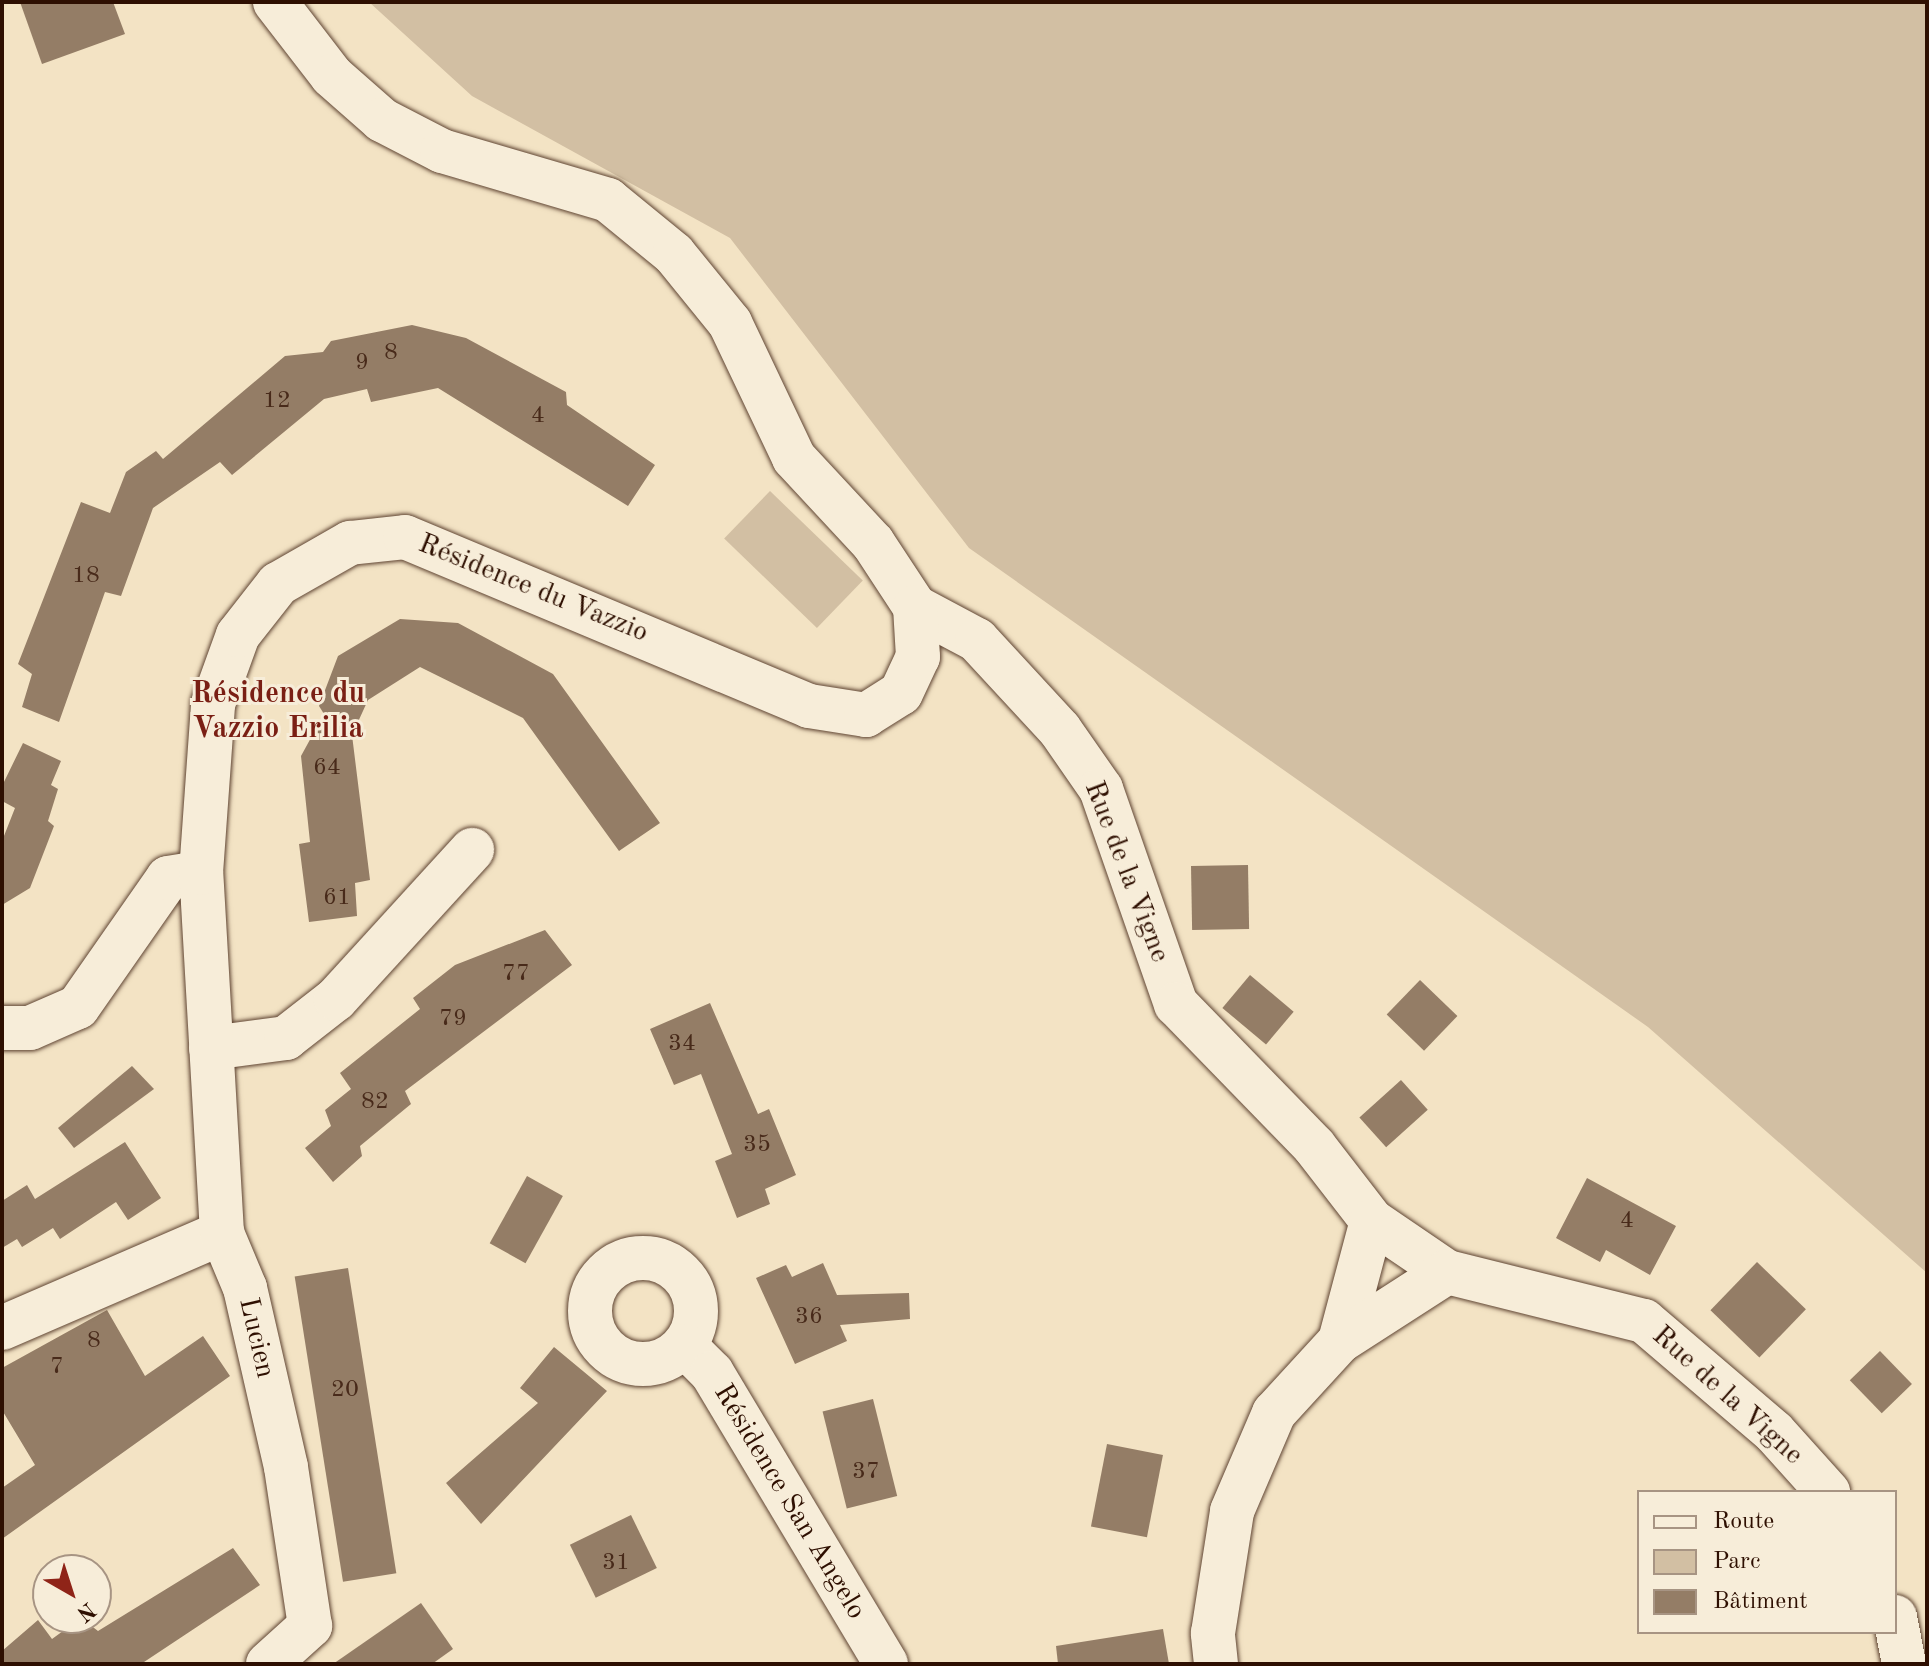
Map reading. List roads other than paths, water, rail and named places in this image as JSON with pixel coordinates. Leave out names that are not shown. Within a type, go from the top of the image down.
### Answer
[{"type":"street","name":"Rue de la Vigne","points":[[275,2],[332,76],[382,120],[442,151],[608,200],[674,254],[730,323],[794,458],[873,543],[915,607],[977,640],[1060,730],[1101,789],[1176,1004],[1314,1146],[1372,1221],[1447,1272],[1644,1321],[1774,1432],[1826,1490]]},
{"type":"street","name":"Résidence du Vazzio","points":[[222,1233],[201,873],[213,704],[238,635],[278,584],[350,543],[405,537],[809,706],[866,715],[901,693],[918,657],[915,607]]},
{"type":"street","points":[[211,1048],[286,1038],[336,999],[472,850]]},
{"type":"street","points":[[2,1028],[30,1028],[78,1007],[168,878],[201,873]]},
{"type":"street","points":[[1340,1341],[1372,1221]]},
{"type":"street","points":[[2,1328],[222,1233]]},
{"type":"street","name":"Lucien","points":[[222,1233],[245,1288],[286,1467],[310,1626],[268,1664]]},
{"type":"street","points":[[1216,1664],[1213,1633],[1232,1511],[1274,1413],[1340,1341],[1447,1272]]},
{"type":"street","name":"Résidence San Angelo","points":[[685,1346],[712,1373],[886,1664]]},
{"type":"street","points":[[1897,1627],[1904,1664]]},
{"type":"district","name":"Résidence du Vazzio Erilia","points":[[278,711]]}]
